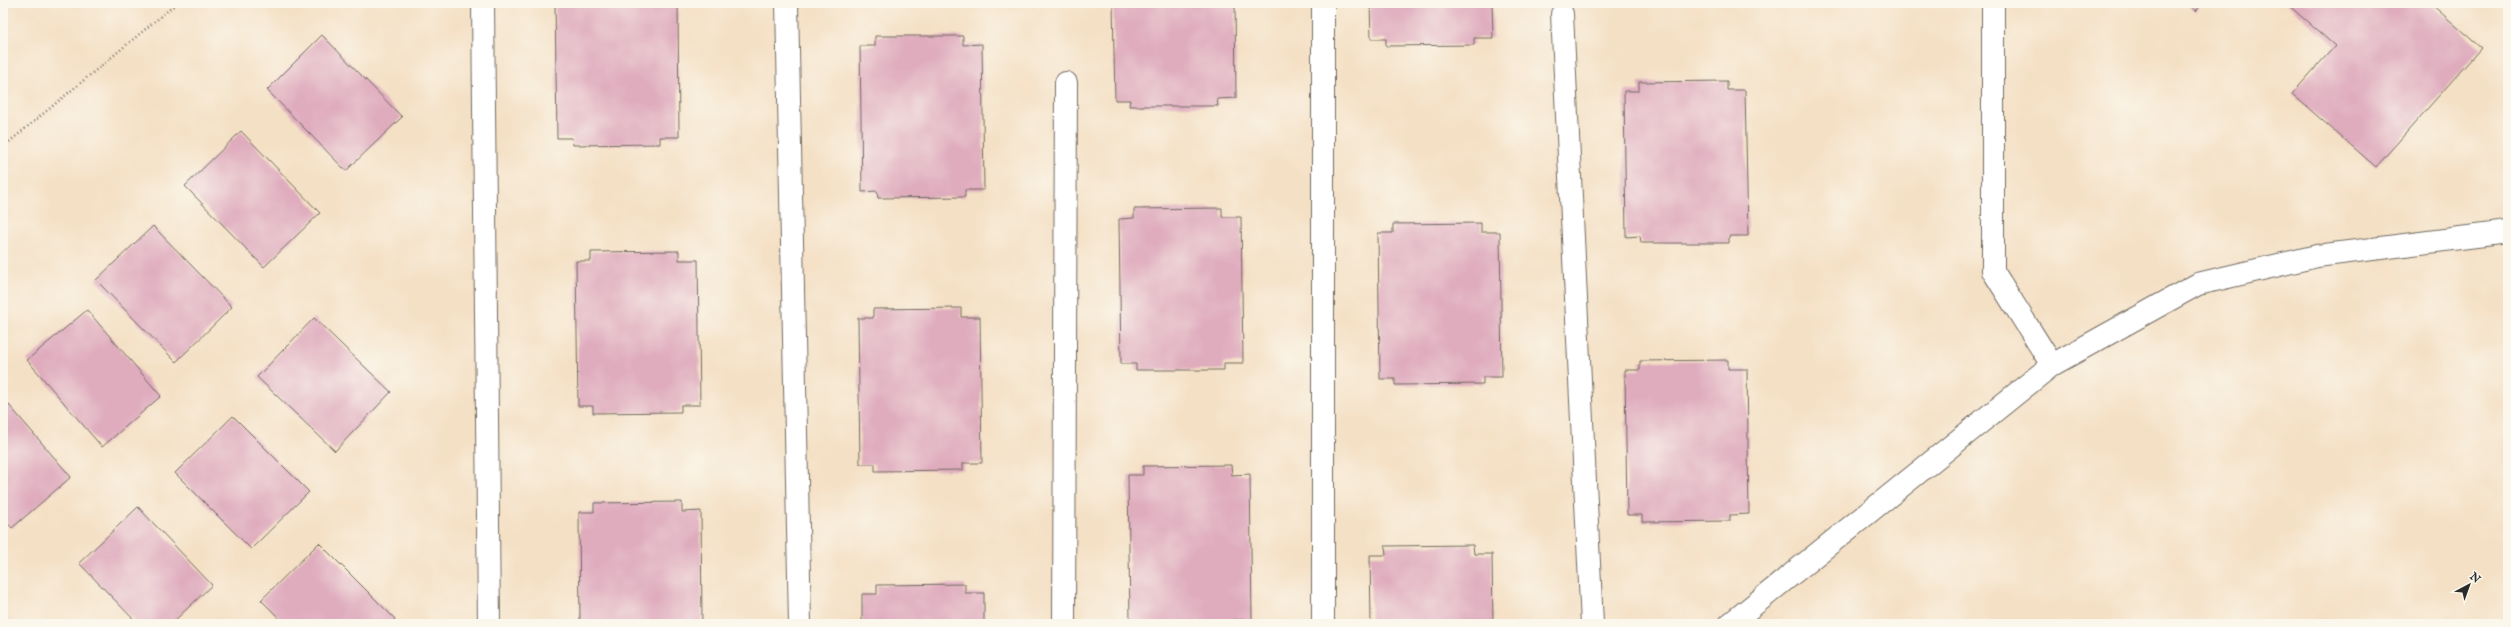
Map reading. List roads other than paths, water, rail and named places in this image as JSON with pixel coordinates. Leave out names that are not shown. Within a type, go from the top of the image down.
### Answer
[{"type":"street","points":[[483,3],[489,624]]},
{"type":"street","points":[[787,3],[800,624]]},
{"type":"street","points":[[1323,3],[1323,624]]},
{"type":"street","points":[[1993,3],[1993,271],[2052,365]]},
{"type":"street","points":[[1562,14],[1592,624]]},
{"type":"street","points":[[1064,624],[1066,83]]},
{"type":"street","points":[[1730,624],[2052,365],[2198,284],[2317,256],[2508,232]]}]
